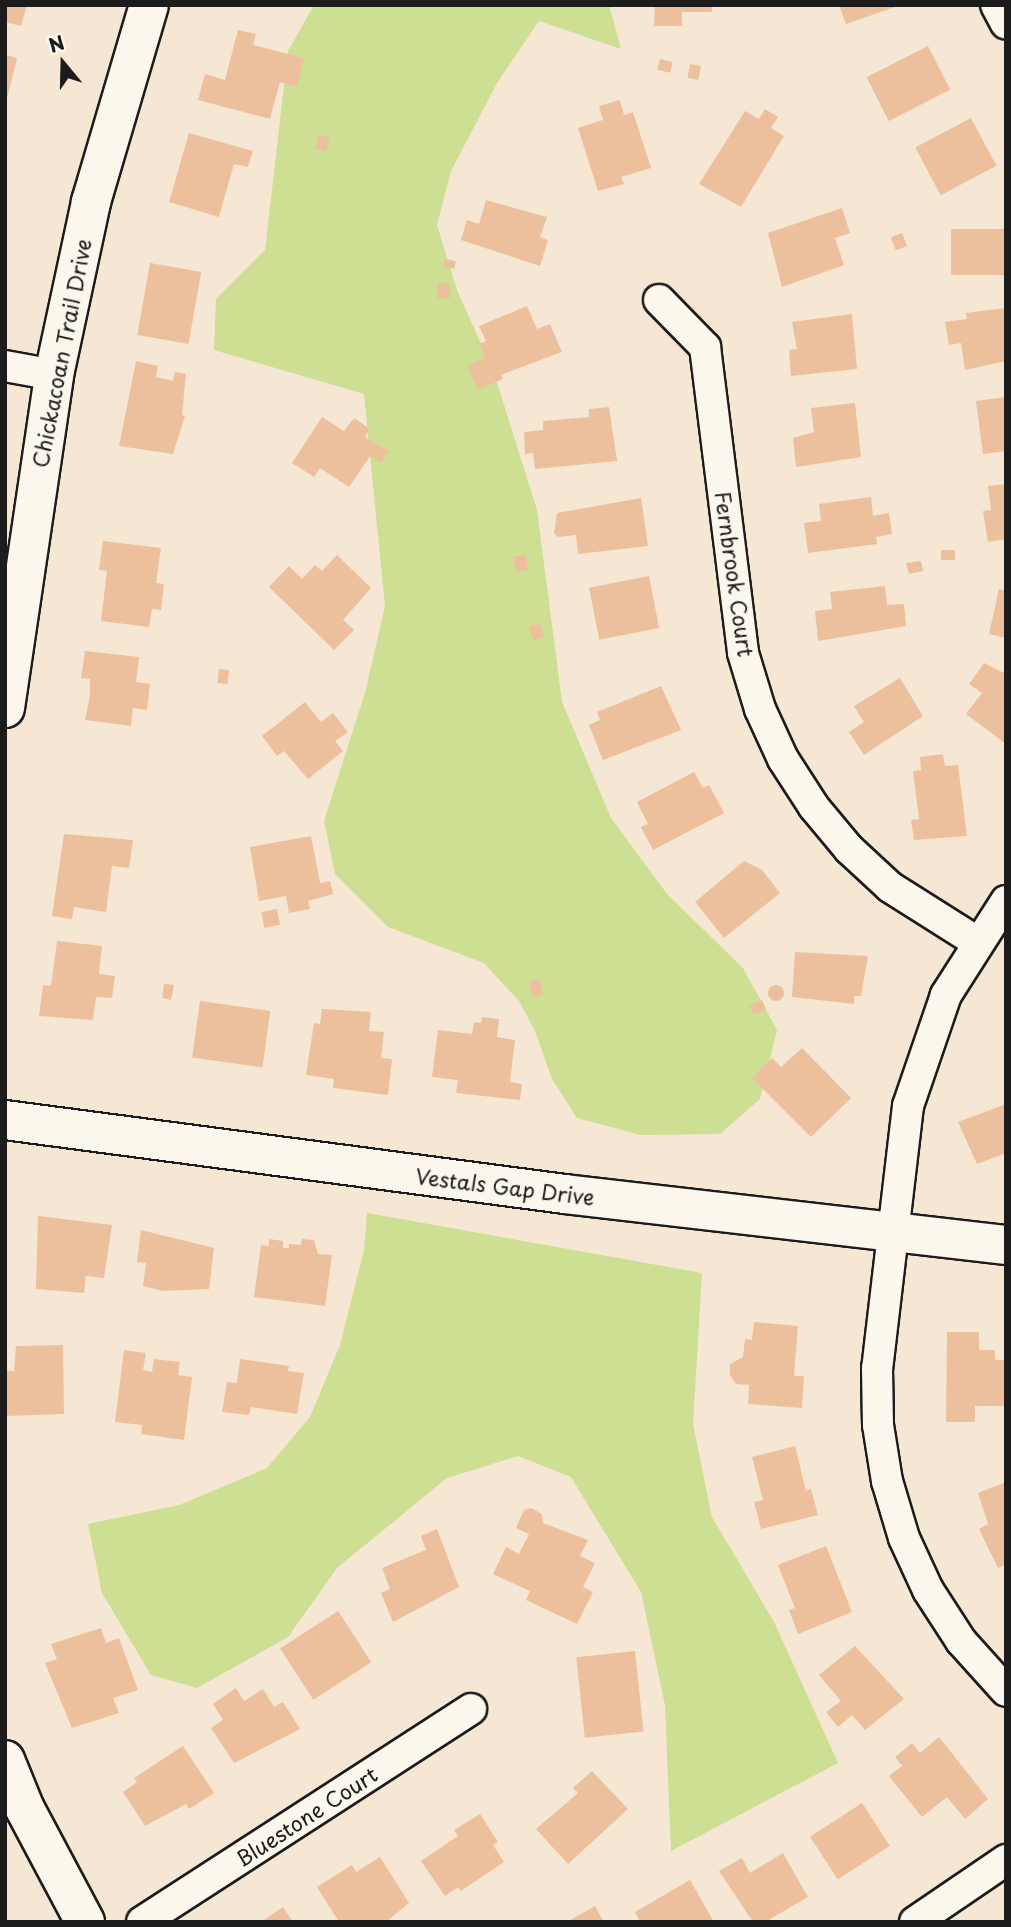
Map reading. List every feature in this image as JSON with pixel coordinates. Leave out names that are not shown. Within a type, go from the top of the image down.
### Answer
[{"type":"street","name":"Chickacoan Trail Drive","points":[[5,708],[54,375],[91,202],[149,5]]},
{"type":"street","points":[[996,5],[1006,24]]},
{"type":"street","name":"Fernbrook Court","points":[[659,300],[705,347],[743,653],[760,709],[783,759],[814,807],[849,849],[900,895],[976,942]]},
{"type":"street","points":[[5,366],[54,375]]},
{"type":"street","points":[[1006,901],[976,942],[946,995],[924,1050],[908,1105],[877,1368],[878,1425],[887,1481],[905,1538],[928,1590],[961,1641],[1006,1691]]},
{"type":"street","name":"Vestals Gap Drive","points":[[5,1120],[891,1233],[1006,1245]]},
{"type":"street","name":"Bluestone Court","points":[[142,1922],[471,1709]]},
{"type":"street","points":[[5,1760],[25,1809],[85,1922]]},
{"type":"street","points":[[915,1922],[1006,1860]]},
{"type":"green space","points":[[314,5],[609,5],[621,49],[539,21],[497,83],[451,171],[437,225],[457,290],[494,373],[537,510],[562,702],[611,818],[667,894],[743,968],[777,1030],[760,1099],[720,1134],[641,1135],[577,1118],[552,1079],[535,1031],[519,1001],[484,963],[388,927],[335,874],[324,821],[365,693],[385,606],[364,394],[214,350],[216,299],[265,250],[288,51]]},
{"type":"green space","points":[[367,1213],[702,1273],[693,1424],[712,1517],[774,1622],[838,1763],[671,1851],[665,1705],[641,1592],[571,1477],[518,1456],[447,1478],[337,1568],[288,1637],[197,1688],[151,1675],[102,1593],[88,1524],[179,1505],[267,1468],[310,1417],[340,1345],[364,1250]]},
{"type":"building","points":[[5,5],[27,5],[21,26],[5,22]]},
{"type":"building","points":[[655,5],[712,5],[712,12],[682,12],[682,26],[654,26]]},
{"type":"building","points":[[839,5],[898,5],[898,6],[846,24]]},
{"type":"building","points":[[238,30],[256,34],[253,45],[304,58],[297,87],[280,82],[270,119],[198,100],[205,74],[225,80]]},
{"type":"building","points":[[928,46],[950,90],[889,121],[867,77]]},
{"type":"building","points":[[5,55],[17,58],[6,102],[5,102]]},
{"type":"building","points":[[660,59],[673,62],[670,73],[658,70]]},
{"type":"building","points":[[690,64],[701,66],[698,80],[688,78]]},
{"type":"building","points":[[620,100],[624,115],[633,112],[651,168],[621,177],[624,184],[598,191],[578,128],[603,120],[599,106]]},
{"type":"building","points":[[765,109],[778,117],[771,128],[784,136],[741,207],[699,184],[745,111],[759,119]]},
{"type":"building","points":[[971,118],[996,166],[941,195],[915,148]]},
{"type":"building","points":[[189,133],[253,151],[248,167],[234,164],[219,217],[169,202]]},
{"type":"building","points":[[318,135],[330,138],[326,151],[315,149]]},
{"type":"building","points":[[486,200],[547,217],[540,237],[548,240],[540,266],[461,240],[467,220],[479,224]]},
{"type":"building","points":[[842,208],[850,233],[835,238],[844,265],[782,287],[768,233]]},
{"type":"building","points":[[951,229],[1006,229],[1006,275],[951,275]]},
{"type":"building","points":[[902,233],[907,246],[896,250],[891,237]]},
{"type":"building","points":[[445,259],[456,261],[454,269],[444,267]]},
{"type":"building","points":[[150,263],[201,272],[189,344],[137,335]]},
{"type":"building","points":[[437,283],[450,283],[450,298],[437,298]]},
{"type":"building","points":[[527,306],[537,329],[550,324],[562,352],[501,375],[503,379],[477,390],[467,366],[485,358],[479,344],[486,341],[479,326]]},
{"type":"building","points":[[1006,308],[1006,361],[965,370],[961,343],[949,345],[945,322],[967,319],[966,313]]},
{"type":"building","points":[[852,314],[857,369],[791,376],[789,350],[797,349],[792,322]]},
{"type":"building","points":[[136,361],[158,366],[156,377],[173,381],[175,372],[186,374],[182,415],[185,416],[173,454],[119,446]]},
{"type":"building","points":[[1006,397],[1006,451],[983,454],[976,401]]},
{"type":"building","points":[[855,403],[861,457],[796,467],[793,438],[814,432],[811,408]]},
{"type":"building","points":[[609,407],[617,461],[535,469],[533,453],[525,454],[524,432],[543,430],[543,421],[589,417],[589,409]]},
{"type":"building","points":[[322,417],[344,431],[354,418],[370,429],[365,437],[389,451],[381,463],[370,456],[349,487],[320,468],[314,477],[292,463]]},
{"type":"building","points":[[1006,484],[1006,539],[988,542],[983,511],[991,510],[988,486]]},
{"type":"building","points":[[871,497],[873,516],[889,513],[892,534],[876,537],[877,544],[808,553],[804,523],[821,521],[819,504]]},
{"type":"building","points":[[641,498],[648,546],[578,554],[576,535],[558,537],[554,533],[557,513]]},
{"type":"building","points":[[103,541],[161,548],[156,583],[164,584],[161,610],[152,609],[149,627],[101,621],[107,571],[99,570]]},
{"type":"building","points":[[941,550],[955,550],[955,560],[941,560]]},
{"type":"building","points":[[337,555],[371,588],[343,620],[354,630],[334,650],[269,587],[289,566],[302,579],[315,565],[322,571]]},
{"type":"building","points":[[526,555],[528,570],[515,572],[513,557]]},
{"type":"building","points":[[921,561],[923,571],[909,574],[906,563]]},
{"type":"building","points":[[649,576],[659,628],[599,640],[589,588]]},
{"type":"building","points":[[885,586],[887,605],[904,604],[906,626],[818,641],[815,611],[832,609],[830,592]]},
{"type":"building","points":[[999,589],[1006,591],[1006,638],[989,634]]},
{"type":"building","points":[[539,623],[544,637],[534,641],[529,627]]},
{"type":"building","points":[[85,651],[139,657],[136,682],[150,684],[147,710],[133,708],[131,726],[85,720],[90,679],[81,678]]},
{"type":"building","points":[[984,663],[1006,674],[1006,744],[966,714],[982,693],[969,684]]},
{"type":"building","points":[[219,669],[229,670],[227,684],[218,683]]},
{"type":"building","points":[[900,678],[923,716],[864,755],[849,732],[864,722],[854,706]]},
{"type":"building","points":[[661,686],[681,730],[603,760],[589,725],[600,720],[597,712]]},
{"type":"building","points":[[305,702],[321,722],[333,713],[348,732],[335,741],[343,751],[308,779],[284,751],[277,756],[262,736]]},
{"type":"building","points":[[943,754],[945,766],[958,765],[967,836],[914,840],[911,820],[919,819],[913,771],[921,770],[920,757]]},
{"type":"building","points":[[694,772],[703,788],[709,785],[724,813],[653,850],[641,827],[648,824],[637,802]]},
{"type":"building","points":[[64,834],[133,840],[129,868],[112,866],[106,912],[74,907],[72,919],[52,916]]},
{"type":"building","points":[[311,836],[320,883],[330,881],[333,894],[308,901],[310,909],[289,913],[286,896],[259,901],[250,847]]},
{"type":"building","points":[[744,861],[762,870],[780,893],[724,938],[695,902]]},
{"type":"building","points":[[277,909],[280,925],[264,928],[261,912]]},
{"type":"building","points":[[57,941],[102,946],[99,974],[115,976],[112,998],[96,997],[93,1020],[39,1016],[43,985],[51,986]]},
{"type":"building","points":[[795,952],[868,956],[861,996],[854,996],[854,1004],[792,997]]},
{"type":"building","points":[[540,979],[543,995],[532,997],[529,981]]},
{"type":"building","points":[[164,984],[174,985],[171,1000],[162,998]]},
{"type":"building","points":[[773,985],[779,985],[784,993],[782,999],[773,1001],[768,996],[768,990]]},
{"type":"building","points":[[762,1000],[766,1009],[753,1015],[749,1006]]},
{"type":"building","points":[[200,1001],[270,1011],[262,1067],[192,1057]]},
{"type":"building","points":[[322,1009],[371,1012],[369,1031],[384,1032],[381,1058],[392,1059],[388,1095],[333,1088],[334,1079],[306,1075],[314,1023],[320,1024]]},
{"type":"building","points":[[482,1017],[499,1019],[497,1037],[515,1040],[510,1082],[522,1084],[520,1100],[456,1093],[458,1080],[432,1077],[438,1030],[472,1034],[474,1022],[481,1023]]},
{"type":"building","points":[[802,1048],[851,1098],[811,1137],[752,1078],[772,1058],[781,1067]]},
{"type":"building","points":[[1006,1104],[1006,1153],[977,1164],[958,1122]]},
{"type":"building","points":[[38,1216],[112,1225],[104,1278],[86,1276],[84,1293],[36,1289]]},
{"type":"building","points":[[141,1230],[214,1248],[209,1289],[163,1291],[143,1286],[146,1263],[137,1262]]},
{"type":"building","points":[[269,1239],[283,1241],[283,1248],[289,1248],[289,1244],[301,1245],[302,1239],[314,1240],[318,1254],[332,1255],[325,1306],[254,1297],[261,1245],[269,1246]]},
{"type":"building","points":[[754,1322],[798,1326],[794,1376],[804,1376],[802,1408],[748,1404],[749,1385],[736,1384],[730,1375],[730,1364],[743,1357],[745,1339],[752,1340]]},
{"type":"building","points":[[947,1332],[979,1332],[979,1350],[995,1350],[995,1360],[1006,1360],[1006,1406],[975,1406],[975,1422],[946,1422]]},
{"type":"building","points":[[63,1345],[64,1414],[5,1416],[7,1371],[14,1371],[16,1346]]},
{"type":"building","points":[[124,1350],[146,1353],[143,1370],[152,1372],[154,1359],[180,1362],[178,1375],[192,1377],[184,1440],[141,1434],[142,1425],[115,1422]]},
{"type":"building","points":[[240,1359],[289,1366],[288,1371],[304,1373],[297,1414],[251,1407],[249,1415],[222,1412],[227,1382],[237,1383]]},
{"type":"building","points":[[795,1446],[806,1491],[811,1489],[818,1515],[761,1529],[754,1502],[763,1500],[752,1457]]},
{"type":"building","points":[[1006,1482],[1006,1564],[998,1568],[979,1529],[988,1524],[978,1493]]},
{"type":"building","points":[[531,1508],[542,1514],[543,1523],[588,1540],[580,1556],[595,1563],[583,1587],[593,1592],[577,1624],[526,1600],[530,1591],[493,1574],[506,1547],[519,1554],[529,1534],[516,1528],[524,1510]]},
{"type":"building","points":[[437,1529],[459,1587],[393,1622],[381,1593],[390,1589],[382,1568],[426,1550],[421,1536]]},
{"type":"building","points":[[826,1546],[852,1612],[798,1634],[789,1610],[795,1608],[778,1565]]},
{"type":"building","points":[[338,1611],[371,1662],[313,1700],[280,1649]]},
{"type":"building","points":[[101,1628],[106,1643],[119,1638],[138,1690],[113,1698],[119,1713],[72,1728],[45,1663],[57,1659],[51,1644]]},
{"type":"building","points":[[855,1646],[904,1699],[865,1730],[852,1715],[838,1727],[826,1712],[841,1701],[819,1675]]},
{"type":"building","points":[[635,1651],[643,1732],[585,1738],[576,1657]]},
{"type":"building","points":[[236,1688],[244,1701],[263,1689],[274,1707],[283,1702],[300,1729],[234,1763],[211,1728],[223,1720],[213,1704]]},
{"type":"building","points":[[939,1737],[988,1799],[965,1819],[947,1797],[922,1817],[889,1776],[902,1766],[895,1757],[912,1743],[920,1753]]},
{"type":"building","points":[[183,1746],[214,1793],[189,1809],[186,1804],[145,1826],[123,1792],[137,1782],[134,1778]]},
{"type":"building","points":[[592,1771],[628,1809],[568,1864],[536,1829],[578,1793],[573,1788]]},
{"type":"building","points":[[862,1803],[890,1846],[838,1880],[810,1837]]},
{"type":"building","points":[[480,1814],[498,1842],[493,1845],[504,1862],[461,1891],[458,1887],[445,1896],[421,1861],[458,1836],[454,1830]]},
{"type":"building","points":[[783,1853],[808,1897],[765,1922],[753,1922],[719,1871],[742,1858],[750,1873]]},
{"type":"building","points":[[380,1857],[409,1903],[386,1922],[339,1922],[317,1887],[352,1865],[356,1872]]},
{"type":"building","points":[[690,1880],[714,1922],[640,1922],[635,1912]]},
{"type":"building","points":[[595,1906],[604,1922],[567,1922]]},
{"type":"building","points":[[283,1907],[293,1922],[261,1922]]}]
